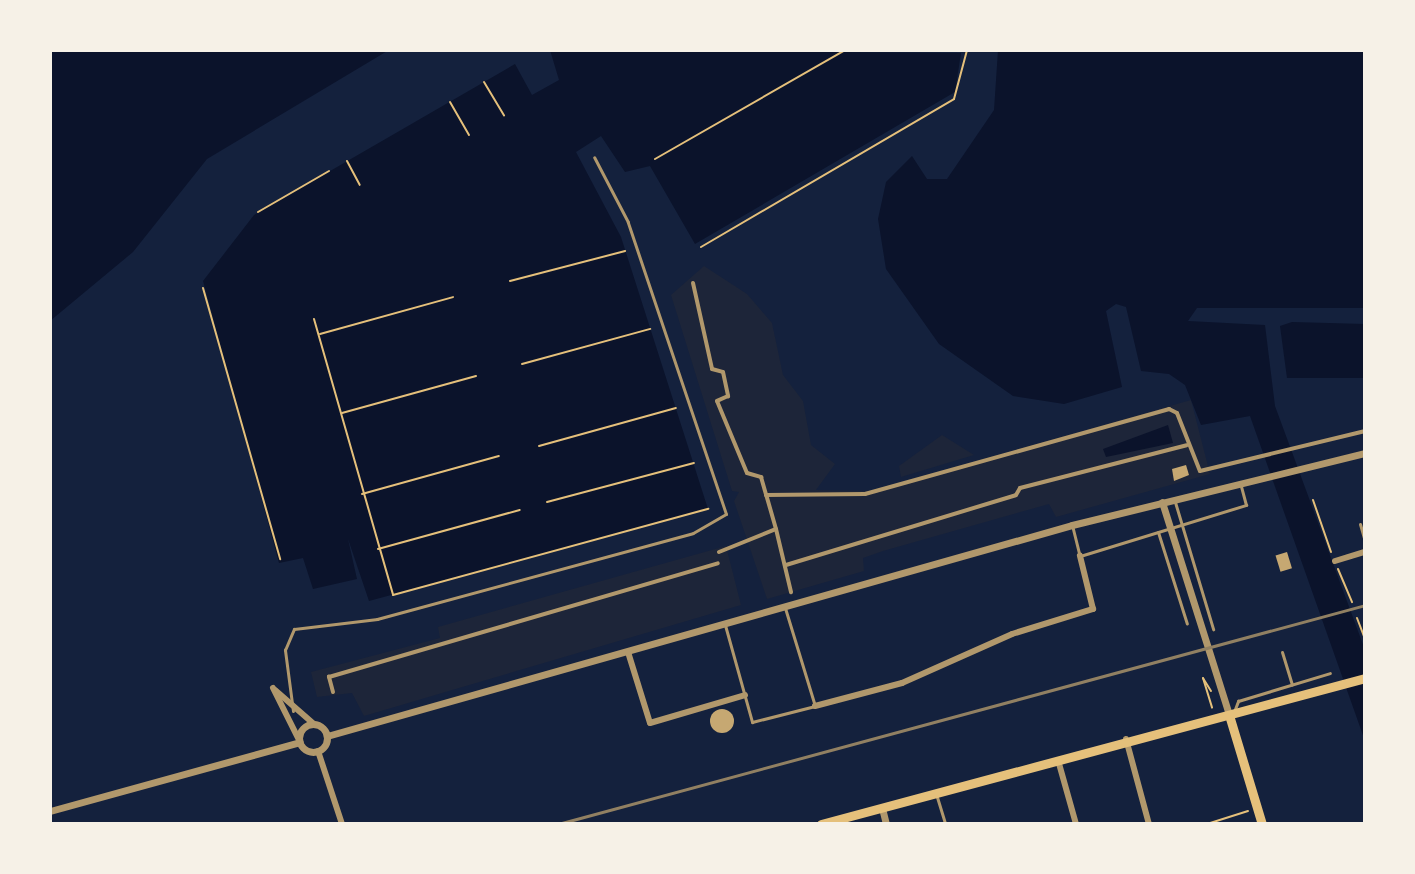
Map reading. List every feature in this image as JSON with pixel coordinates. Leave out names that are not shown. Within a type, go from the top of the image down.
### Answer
[{"type":"main road","points":[[821,824],[1126,739],[1365,678]]},
{"type":"main road","points":[[1231,714],[1262,824]]},
{"type":"street","points":[[693,283],[712,369],[723,372],[728,396],[717,401],[747,473],[761,477],[791,592]]},
{"type":"street","points":[[766,495],[865,494],[1169,409],[1177,413],[1194,465],[1209,471],[1365,431]]},
{"type":"street","points":[[786,565],[1016,495],[1020,488],[1187,445]]},
{"type":"street","points":[[318,751],[327,736],[1072,525],[1365,453]]},
{"type":"street","points":[[1162,502],[1231,714]]},
{"type":"street","points":[[722,551],[776,529]]},
{"type":"street","points":[[1335,561],[1365,552]]},
{"type":"street","points":[[815,706],[902,683],[1012,634],[1093,609],[1080,556]]},
{"type":"street","points":[[333,692],[329,677],[718,563]]},
{"type":"street","points":[[628,652],[650,723],[745,695]]},
{"type":"street","points":[[327,736],[293,711],[273,688],[300,742],[318,751],[342,824]]},
{"type":"street","points":[[300,742],[302,729],[314,724]]},
{"type":"street","points":[[1126,739],[1149,824]]},
{"type":"street","points":[[50,811],[300,742]]},
{"type":"street","points":[[1058,760],[1076,824]]},
{"type":"street","points":[[882,808],[886,824]]},
{"type":"lane","points":[[293,711],[285,650],[294,629],[377,619],[693,533],[726,514],[628,222],[594,157]]},
{"type":"lane","points":[[1072,525],[1080,556],[1246,505],[1241,482]]},
{"type":"lane","points":[[1174,499],[1213,629]]},
{"type":"lane","points":[[1360,524],[1365,542]]},
{"type":"lane","points":[[1157,531],[1187,624]]},
{"type":"lane","points":[[725,625],[752,722],[815,706],[785,607]]},
{"type":"lane","points":[[1282,652],[1292,685]]},
{"type":"lane","points":[[1231,714],[1238,701],[1330,673]]},
{"type":"lane","points":[[936,793],[945,824]]},
{"type":"path","points":[[655,159],[845,50]]},
{"type":"path","points":[[701,247],[954,99],[967,50]]},
{"type":"path","points":[[484,82],[504,115]]},
{"type":"path","points":[[450,102],[469,135]]},
{"type":"path","points":[[347,161],[360,185]]},
{"type":"path","points":[[258,212],[329,171]]},
{"type":"path","points":[[510,281],[625,251]]},
{"type":"path","points":[[203,288],[280,559]]},
{"type":"path","points":[[318,334],[453,297]]},
{"type":"path","points":[[314,319],[342,413],[361,494],[393,595],[708,509]]},
{"type":"path","points":[[522,364],[650,329]]},
{"type":"path","points":[[342,413],[476,376]]},
{"type":"path","points":[[539,446],[676,408]]},
{"type":"path","points":[[361,494],[499,456]]},
{"type":"path","points":[[547,502],[694,463]]},
{"type":"path","points":[[1313,500],[1352,602]]},
{"type":"path","points":[[377,549],[520,510]]},
{"type":"path","points":[[1357,618],[1365,639]]},
{"type":"path","points":[[1207,824],[1257,808]]},
{"type":"shaded area","points":[[50,50],[389,50],[207,159],[133,252],[50,321]]},
{"type":"shaded area","points":[[550,50],[961,53],[955,92],[695,244],[650,166],[625,172],[601,136],[576,152],[621,237],[708,509],[369,601],[348,539],[357,579],[313,589],[303,558],[279,563],[203,281],[254,215],[515,64],[532,95],[559,80]]},
{"type":"shaded area","points":[[998,50],[1365,50],[1365,308],[1197,308],[1188,321],[1265,325],[1275,406],[1365,650],[1365,741],[1250,416],[1201,425],[1185,385],[1169,374],[1141,371],[1126,307],[1116,304],[1106,311],[1122,387],[1064,404],[1013,396],[939,344],[886,269],[878,219],[886,182],[912,156],[927,179],[947,179],[994,110]]},
{"type":"shaded area","points":[[704,266],[747,294],[772,323],[783,375],[803,401],[811,445],[835,464],[816,490],[871,491],[1191,400],[1210,474],[1056,517],[1049,504],[883,551],[863,558],[864,571],[767,599],[734,501],[739,492],[732,491],[671,295]]},
{"type":"shaded area","points":[[1292,322],[1365,324],[1365,378],[1287,378],[1280,326]]},
{"type":"shaded area","points":[[1168,425],[1173,443],[1106,457],[1103,449]]},
{"type":"shaded area","points":[[942,435],[974,455],[901,477],[899,466]]},
{"type":"shaded area","points":[[726,546],[741,605],[364,716],[352,693],[317,697],[311,672],[440,638],[438,627]]},
{"type":"building","points":[[1186,465],[1189,475],[1174,481],[1172,469]]},
{"type":"building","points":[[1287,552],[1292,568],[1280,572],[1276,556]]},
{"type":"building","points":[[722,709],[733,716],[734,721],[727,732],[722,733],[711,726],[710,721],[717,710]]},
{"type":"railway","points":[[558,824],[1365,605]]}]
